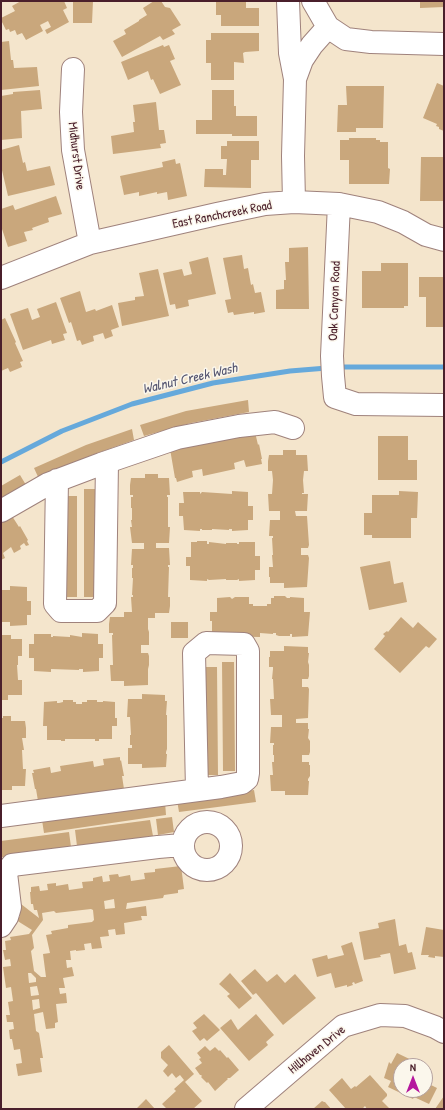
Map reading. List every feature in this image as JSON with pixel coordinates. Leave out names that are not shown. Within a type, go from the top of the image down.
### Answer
[{"type":"street","points":[[288,1],[290,53],[295,79],[293,156],[294,202]]},
{"type":"street","points":[[313,1],[328,27],[346,39],[371,42],[444,44]]},
{"type":"street","points":[[295,79],[302,60],[312,45],[328,27]]},
{"type":"street","name":"Midhurst Drive","points":[[73,69],[71,112],[73,150],[90,243]]},
{"type":"street","name":"East Ranchcreek Road","points":[[1,278],[90,243],[265,204],[294,202],[339,204],[378,212],[403,222],[426,235],[444,240]]},
{"type":"street","name":"Oak Canyon Road","points":[[339,204],[333,376],[356,404],[444,405]]},
{"type":"street","points":[[1,511],[57,480],[177,438],[239,426],[276,422],[293,428]]},
{"type":"street","points":[[57,480],[55,604],[61,611],[97,611],[105,603],[107,462]]},
{"type":"street","points":[[1,816],[197,790],[242,783],[247,778],[248,765],[248,651],[244,644],[206,643],[194,653],[197,790]]},
{"type":"street","points":[[1,926],[7,917],[10,907],[6,873],[12,865],[182,845]]},
{"type":"street","name":"Hillhaven Drive","points":[[246,1109],[343,1026],[380,1015],[405,1016],[434,1026],[444,1032]]},
{"type":"building","points":[[21,1],[64,1],[67,8],[63,10],[69,22],[47,34],[45,30],[51,27],[48,21],[40,25],[43,31],[26,40],[22,33],[17,35],[15,30],[10,32],[9,29],[6,30],[1,20],[1,18],[15,11],[12,6]]},
{"type":"building","points":[[73,1],[93,1],[92,23],[73,23]]},
{"type":"building","points":[[154,1],[161,1],[165,7],[170,8],[181,25],[172,30],[175,34],[163,40],[160,36],[122,57],[113,41],[126,34],[124,30],[147,15],[143,8]]},
{"type":"building","points":[[216,1],[246,1],[246,8],[259,8],[259,26],[221,26],[221,15],[216,15]]},
{"type":"building","points":[[420,1],[444,1],[444,7],[420,8]]},
{"type":"building","points":[[211,33],[259,33],[259,51],[243,53],[244,63],[234,62],[234,80],[211,80],[211,63],[206,63],[206,40],[211,40]]},
{"type":"building","points":[[9,41],[11,60],[13,60],[14,68],[37,67],[39,86],[1,90],[1,42]]},
{"type":"building","points":[[163,45],[164,47],[169,45],[175,59],[170,61],[181,85],[160,94],[153,79],[151,80],[148,71],[128,80],[121,62]]},
{"type":"building","points":[[437,83],[444,86],[444,131],[436,126],[437,124],[423,118]]},
{"type":"building","points":[[346,86],[384,86],[383,128],[356,128],[356,132],[337,132],[338,105],[347,105]]},
{"type":"building","points":[[40,90],[42,109],[21,111],[22,138],[1,140],[1,96],[13,94],[13,92]]},
{"type":"building","points":[[212,90],[234,90],[234,106],[236,106],[236,116],[257,116],[257,136],[196,134],[196,120],[212,120]]},
{"type":"building","points":[[156,102],[159,130],[164,130],[166,143],[160,144],[161,148],[113,154],[111,136],[134,132],[133,122],[135,122],[133,105]]},
{"type":"building","points":[[349,138],[376,138],[376,140],[380,140],[380,142],[388,142],[388,168],[390,169],[389,184],[349,184],[349,160],[340,160],[340,140],[349,140]]},
{"type":"building","points":[[227,141],[259,141],[259,160],[251,160],[251,188],[204,187],[205,169],[223,169],[223,175],[226,175],[227,159],[221,159],[221,146],[227,146]]},
{"type":"building","points":[[19,145],[23,163],[25,162],[27,171],[50,166],[55,185],[8,196],[1,166],[1,150]]},
{"type":"building","points":[[421,157],[444,157],[444,201],[420,201]]},
{"type":"building","points":[[175,159],[176,164],[180,163],[187,196],[168,200],[167,192],[157,194],[157,192],[139,196],[139,192],[124,195],[120,176],[163,167],[162,162]]},
{"type":"building","points":[[56,196],[62,214],[48,218],[49,222],[32,228],[33,230],[24,232],[27,241],[8,247],[1,226],[1,209],[13,205],[15,210]]},
{"type":"building","points":[[308,247],[309,309],[276,309],[276,290],[284,289],[284,280],[286,280],[285,262],[289,262],[289,248]]},
{"type":"building","points":[[242,255],[244,269],[248,268],[251,285],[253,284],[255,293],[261,292],[265,312],[234,315],[233,312],[228,313],[225,300],[231,299],[223,258]]},
{"type":"building","points":[[208,257],[216,294],[188,300],[189,306],[176,309],[175,304],[170,305],[163,273],[182,269],[184,276],[192,274],[189,262]]},
{"type":"building","points":[[381,263],[408,263],[408,306],[404,306],[404,308],[362,308],[362,271],[381,271]]},
{"type":"building","points":[[158,269],[169,316],[122,326],[118,303],[135,300],[135,297],[144,296],[139,273]]},
{"type":"building","points":[[419,277],[444,277],[444,327],[426,327],[426,297],[419,297]]},
{"type":"building","points":[[80,291],[86,312],[95,309],[96,311],[112,305],[119,327],[111,330],[113,336],[105,339],[103,333],[93,336],[94,341],[82,345],[80,340],[77,341],[71,322],[69,323],[60,298]]},
{"type":"building","points":[[56,302],[67,333],[63,334],[65,340],[52,344],[51,340],[23,350],[10,314],[28,308],[32,320],[40,317],[37,309]]},
{"type":"building","points":[[5,318],[23,361],[20,362],[22,367],[10,372],[8,368],[1,371],[1,320]]},
{"type":"building","points":[[248,400],[249,412],[191,423],[144,436],[140,425],[186,411]]},
{"type":"building","points":[[132,429],[134,440],[92,455],[39,479],[34,468],[86,445]]},
{"type":"building","points":[[255,432],[258,445],[259,444],[262,464],[246,467],[244,460],[234,463],[235,469],[203,476],[202,469],[192,471],[193,477],[177,482],[170,449]]},
{"type":"building","points":[[378,436],[408,436],[408,460],[417,460],[417,480],[378,480]]},
{"type":"building","points":[[283,450],[296,450],[296,455],[307,455],[308,471],[304,471],[304,493],[302,494],[308,494],[307,511],[295,511],[296,516],[307,516],[309,545],[308,548],[301,548],[301,555],[308,555],[309,558],[307,587],[284,588],[284,583],[270,583],[269,567],[273,567],[273,536],[269,536],[270,520],[280,520],[280,511],[269,511],[268,494],[272,494],[273,480],[272,471],[268,471],[268,461],[269,455],[283,455]]},
{"type":"building","points":[[145,474],[158,474],[158,478],[169,478],[170,495],[167,495],[167,497],[168,527],[170,527],[169,543],[156,543],[156,548],[169,548],[170,565],[168,565],[168,597],[170,597],[170,606],[169,613],[155,613],[155,618],[148,618],[149,645],[141,645],[141,653],[148,653],[149,656],[148,685],[124,686],[124,681],[111,681],[110,665],[113,665],[113,633],[109,633],[109,624],[110,617],[124,617],[124,612],[132,612],[132,549],[144,549],[144,543],[132,543],[130,527],[132,527],[131,497],[133,497],[133,495],[130,495],[130,485],[131,478],[145,478]]},
{"type":"building","points":[[20,475],[26,485],[1,500],[1,486]]},
{"type":"building","points":[[84,489],[96,489],[96,597],[84,597]]},
{"type":"building","points":[[232,491],[248,492],[248,506],[253,506],[253,520],[248,520],[248,530],[184,530],[183,516],[179,516],[179,503],[184,503],[183,492],[200,492],[200,494],[202,492],[232,494]]},
{"type":"building","points":[[399,491],[418,492],[417,518],[411,518],[411,538],[372,538],[372,535],[364,535],[364,513],[372,513],[372,495],[399,495]]},
{"type":"building","points":[[65,496],[77,496],[77,597],[65,597]]},
{"type":"building","points":[[12,516],[19,527],[20,526],[28,540],[29,545],[26,546],[24,543],[20,546],[21,549],[14,553],[11,547],[3,553],[5,558],[1,560],[1,523]]},
{"type":"building","points":[[207,541],[207,544],[209,544],[209,542],[239,544],[239,542],[255,542],[255,556],[260,556],[260,570],[255,570],[255,580],[190,580],[190,566],[186,566],[186,557],[191,557],[191,542]]},
{"type":"building","points":[[390,561],[394,584],[403,582],[407,602],[369,610],[360,567]]},
{"type":"building","points":[[10,586],[27,587],[27,601],[31,601],[31,615],[27,615],[27,625],[10,626],[10,622],[1,622],[1,590],[10,590]]},
{"type":"building","points":[[274,596],[304,598],[304,612],[310,612],[308,636],[292,637],[292,634],[290,634],[290,636],[279,636],[276,635],[276,633],[260,633],[260,637],[212,636],[212,621],[210,621],[210,612],[217,612],[217,598],[230,597],[232,599],[235,597],[249,597],[249,604],[253,604],[253,606],[267,606],[267,604],[271,604],[271,598],[274,598]]},
{"type":"building","points":[[401,617],[413,628],[418,622],[437,639],[429,648],[426,646],[400,673],[374,649],[385,636],[383,634],[387,631],[388,632]]},
{"type":"building","points":[[171,622],[188,622],[188,638],[171,638]]},
{"type":"building","points":[[82,633],[98,634],[98,644],[103,644],[103,658],[99,658],[99,671],[83,672],[83,669],[51,669],[51,672],[34,671],[34,658],[29,658],[29,644],[34,644],[34,634],[51,634],[51,637],[70,637],[70,635],[82,637]]},
{"type":"building","points":[[1,635],[11,635],[11,639],[22,639],[22,656],[18,656],[17,665],[18,680],[22,680],[22,695],[8,695],[8,700],[1,700]]},
{"type":"building","points":[[284,646],[308,647],[309,653],[309,676],[308,679],[302,679],[302,687],[308,687],[309,689],[308,718],[296,719],[296,723],[308,723],[309,729],[308,738],[310,741],[310,752],[309,755],[302,755],[302,762],[309,762],[310,765],[308,795],[285,795],[285,791],[271,791],[270,775],[273,775],[272,762],[274,762],[274,743],[270,743],[271,727],[282,727],[282,715],[271,715],[270,699],[274,699],[272,679],[273,667],[269,667],[269,657],[270,651],[284,651]]},
{"type":"building","points":[[222,662],[234,662],[235,771],[223,771]]},
{"type":"building","points":[[205,667],[217,667],[218,775],[206,775]]},
{"type":"building","points":[[142,694],[165,695],[165,701],[167,701],[166,767],[142,768],[142,764],[128,764],[128,748],[132,748],[132,745],[130,745],[130,717],[127,717],[128,699],[142,699]]},
{"type":"building","points":[[63,700],[73,700],[76,704],[82,704],[82,702],[87,702],[87,700],[97,700],[97,702],[115,702],[115,718],[117,718],[117,726],[112,726],[112,739],[99,739],[99,741],[95,741],[95,739],[65,739],[65,741],[47,740],[47,726],[43,726],[44,702],[57,701],[57,703],[59,703],[63,702]]},
{"type":"building","points":[[3,716],[11,716],[11,721],[25,721],[26,728],[26,738],[22,738],[24,750],[22,750],[23,769],[26,769],[25,786],[12,786],[12,790],[1,790],[1,718],[3,718]]},
{"type":"building","points":[[120,757],[124,776],[122,776],[124,789],[38,801],[32,773],[34,773],[33,770],[50,767],[51,773],[61,771],[60,766],[93,761],[94,767],[104,765],[103,759]]},
{"type":"building","points":[[254,790],[256,802],[179,812],[177,800]]},
{"type":"building","points":[[165,802],[166,815],[44,833],[42,820]]},
{"type":"building","points":[[172,817],[174,832],[158,835],[156,819]]},
{"type":"building","points":[[150,820],[153,836],[77,846],[75,830]]},
{"type":"building","points":[[69,832],[71,847],[4,859],[4,857],[1,857],[1,841]]},
{"type":"building","points":[[181,866],[184,889],[178,890],[178,893],[164,895],[163,898],[127,903],[126,909],[146,906],[147,916],[141,916],[142,920],[124,923],[125,934],[116,935],[115,929],[108,930],[109,936],[100,937],[102,948],[92,949],[91,943],[84,944],[85,950],[70,951],[71,960],[66,960],[67,968],[72,967],[74,976],[63,978],[65,988],[59,988],[60,994],[66,993],[67,1003],[56,1004],[58,1022],[55,1023],[55,1028],[46,1029],[43,1012],[34,1014],[36,1031],[39,1033],[43,1058],[40,1058],[42,1072],[18,1076],[16,1064],[22,1063],[20,1049],[14,1050],[12,1039],[10,1039],[9,1030],[14,1029],[13,1022],[7,1022],[6,1015],[10,1015],[8,1002],[13,1001],[11,987],[6,988],[3,967],[11,966],[10,959],[5,960],[3,950],[6,950],[5,941],[11,940],[10,937],[29,934],[32,930],[16,920],[20,916],[18,908],[21,904],[39,918],[37,910],[34,910],[33,904],[31,904],[31,887],[39,886],[40,891],[48,890],[47,884],[56,883],[56,886],[68,884],[69,890],[83,888],[82,882],[93,881],[93,878],[102,876],[103,882],[110,881],[109,875],[118,874],[119,877],[130,875],[131,881],[145,879],[144,873],[155,872],[155,869]],"holes":[[[114,899],[115,908],[105,909],[104,901]],[[91,909],[93,910],[94,920],[92,922],[68,925],[68,928],[51,931],[52,934],[46,935],[50,953],[43,954],[46,977],[41,977],[34,971],[31,951],[34,948],[32,935],[43,920],[42,913],[54,911],[56,913]],[[28,973],[31,973],[36,978],[36,982],[29,983]],[[37,986],[39,995],[31,996],[30,987]],[[39,999],[40,1008],[33,1010],[32,1000]]]},
{"type":"building","points":[[395,919],[399,946],[406,944],[408,953],[412,952],[416,969],[394,974],[390,953],[380,955],[381,957],[364,960],[359,932],[379,928],[378,923]]},
{"type":"building","points":[[426,927],[444,930],[444,957],[435,956],[435,958],[428,957],[429,955],[421,955]]},
{"type":"building","points":[[352,942],[363,981],[355,984],[354,982],[352,983],[353,985],[347,987],[347,985],[335,988],[331,973],[317,977],[312,959],[327,955],[328,959],[344,955],[341,946]]},
{"type":"building","points":[[255,969],[267,982],[277,974],[285,983],[295,974],[316,998],[283,1025],[256,993],[253,995],[241,981]]},
{"type":"building","points":[[230,973],[252,998],[239,1009],[227,996],[230,994],[219,984]]},
{"type":"building","points":[[204,1014],[220,1030],[207,1041],[204,1038],[200,1041],[192,1031],[197,1028],[193,1023]]},
{"type":"building","points":[[256,1014],[274,1035],[266,1042],[268,1045],[249,1061],[220,1028],[231,1019],[238,1030]]},
{"type":"building","points":[[169,1045],[194,1074],[185,1082],[202,1101],[193,1109],[167,1109],[162,1104],[176,1091],[174,1089],[184,1080],[180,1075],[176,1078],[172,1073],[168,1077],[163,1071],[168,1065],[161,1058],[161,1052]]},
{"type":"building","points":[[205,1046],[210,1051],[215,1047],[219,1051],[220,1050],[239,1070],[230,1078],[227,1078],[228,1079],[215,1091],[208,1082],[207,1083],[201,1077],[202,1076],[195,1068],[202,1063],[199,1059],[201,1058],[197,1053]]},
{"type":"building","points":[[397,1053],[407,1058],[394,1058]]},
{"type":"building","points":[[393,1060],[393,1089],[388,1087],[391,1081],[384,1078],[389,1062],[391,1064]]},
{"type":"building","points":[[370,1075],[387,1094],[382,1101],[390,1109],[367,1109],[365,1106],[362,1109],[346,1109],[329,1090],[342,1078],[351,1089],[355,1086],[356,1087]]},
{"type":"building","points":[[433,1086],[437,1088],[433,1096]]},
{"type":"building","points":[[444,1096],[444,1109],[435,1109]]},
{"type":"building","points":[[416,1098],[432,1098],[429,1104]]},
{"type":"building","points":[[146,1099],[155,1109],[136,1109]]},
{"type":"building","points":[[322,1101],[325,1102],[331,1109],[313,1109]]},
{"type":"waterway","name":"Walnut Creek Wash","points":[[337,367],[444,367]]},
{"type":"waterway","name":"Walnut Creek Wash","points":[[1,462],[62,431],[132,404],[213,383],[290,371],[327,368]]}]
